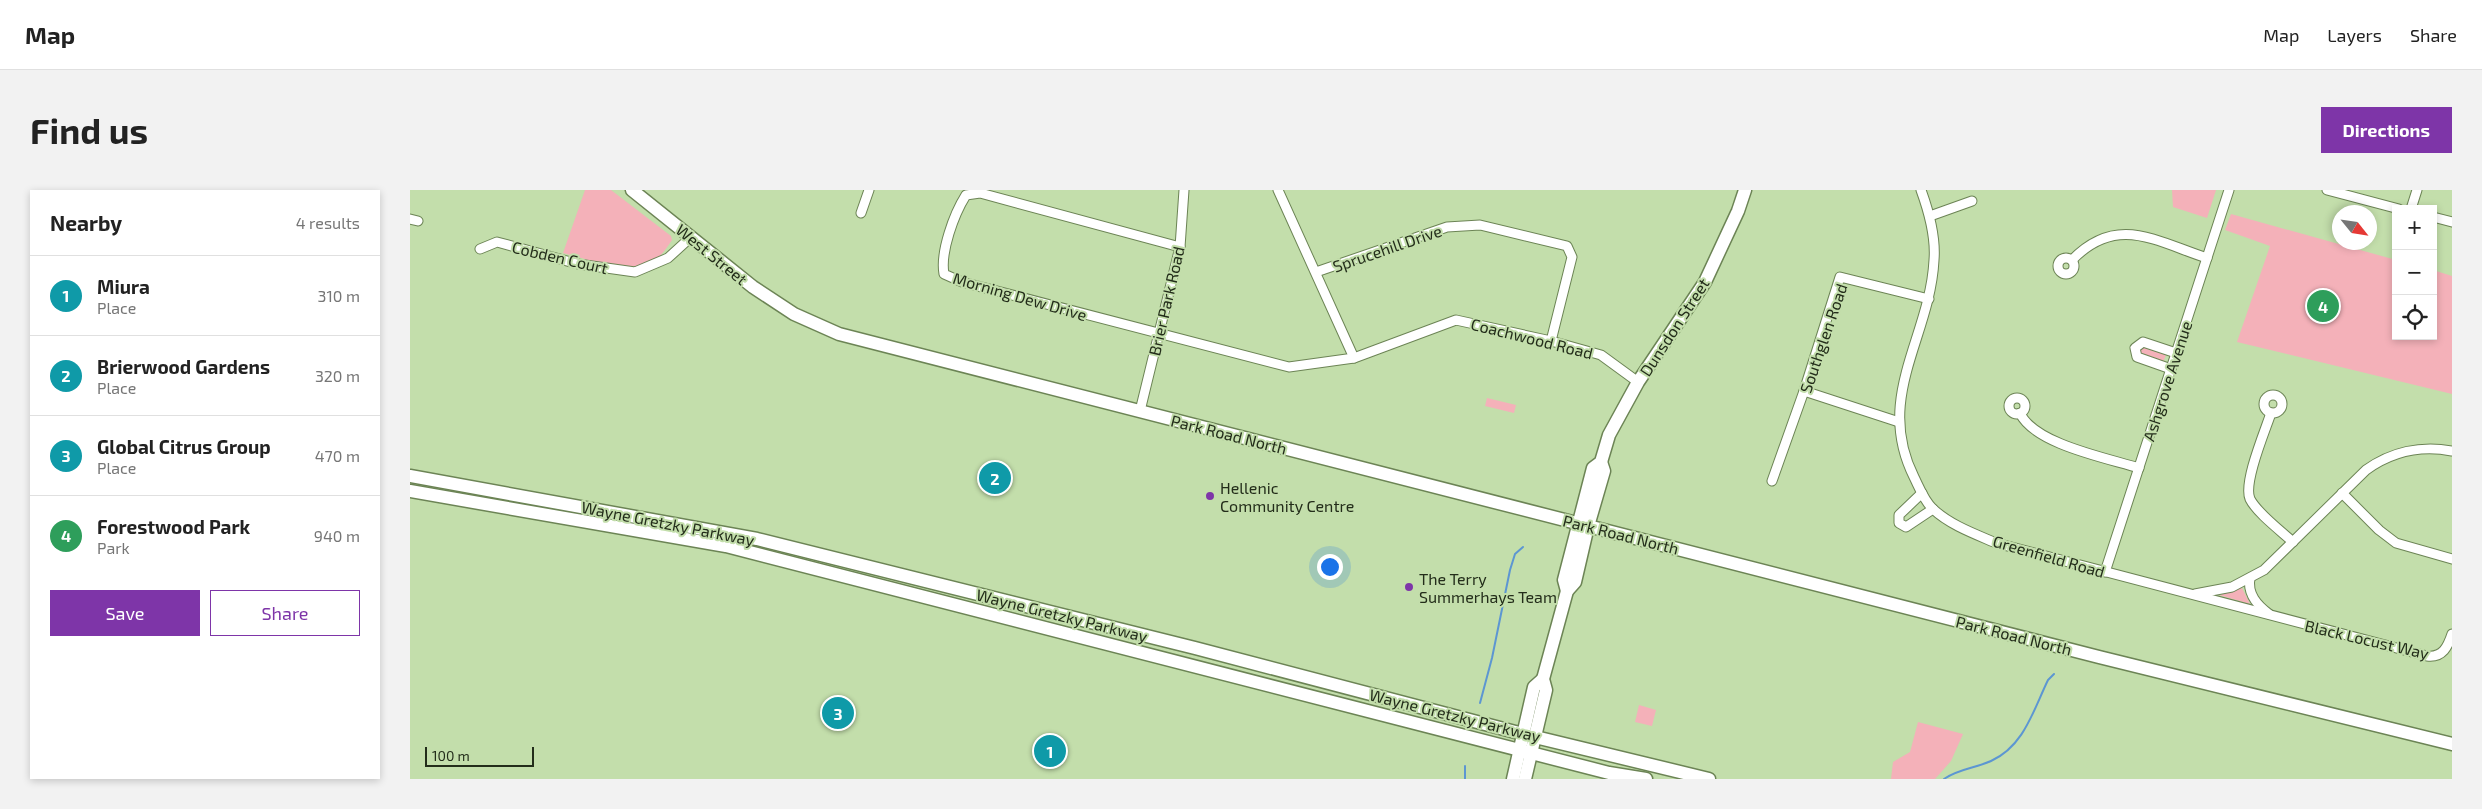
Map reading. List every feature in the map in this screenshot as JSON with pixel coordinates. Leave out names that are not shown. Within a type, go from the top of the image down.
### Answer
[{"type":"main road","name":"West Street","points":[[632,190],[748,284],[794,314]]},
{"type":"main road","name":"Dunsdon Street","points":[[1513,779],[1546,690],[1543,679],[1568,592],[1575,582],[1582,525],[1604,471],[1601,462],[1609,435],[1638,382],[1705,282],[1738,211],[1745,190]]},
{"type":"main road","name":"Park Road North","points":[[794,314],[839,334],[1582,525],[2452,744]]},
{"type":"main road","name":"Wayne Gretzky Parkway","points":[[410,476],[757,539],[1709,779]]},
{"type":"main road","name":"Wayne Gretzky Parkway","points":[[410,491],[726,546],[1609,773],[1646,779]]},
{"type":"main road","name":"Dunsdon Street","points":[[1525,750],[1525,779]]},
{"type":"street","points":[[861,213],[869,190]]},
{"type":"street","name":"Brier Park Road","points":[[1140,411],[1180,247],[1184,190]]},
{"type":"street","name":"Greenfield Road","points":[[1921,190],[1930,216],[1934,259],[1929,299],[1902,386],[1899,422],[1905,459],[1922,493],[1933,509],[1962,528],[1996,543],[2190,595],[2226,588],[2250,578],[2270,566],[2366,470],[2392,456],[2424,449],[2452,451]]},
{"type":"street","name":"Ashgrove Avenue","points":[[2106,572],[2229,190]]},
{"type":"street","points":[[2328,190],[2392,207]]},
{"type":"street","points":[[2412,205],[2417,190]]},
{"type":"street","points":[[1281,191],[1354,358]]},
{"type":"street","name":"Morning Dew Drive","points":[[1159,335],[962,282],[944,274],[942,263],[957,208],[966,195],[980,193],[1180,247]]},
{"type":"street","points":[[1930,216],[1972,201]]},
{"type":"street","points":[[2437,218],[2452,222]]},
{"type":"street","name":"Sprucehill Drive","points":[[1316,272],[1446,227],[1480,226],[1567,246],[1572,257],[1551,341]]},
{"type":"street","points":[[2072,260],[2098,239],[2124,233],[2207,258]]},
{"type":"street","name":"Cobden Court","points":[[480,249],[496,242],[578,264],[635,272],[668,258],[691,237]]},
{"type":"street","name":"Southglen Road","points":[[1772,481],[1804,391],[1840,277],[1929,299]]},
{"type":"street","name":"Coachwood Road","points":[[1159,335],[1289,367],[1354,358],[1456,320],[1551,341],[1602,355],[1638,382]]},
{"type":"street","points":[[2171,369],[2137,357],[2135,348],[2142,342],[2176,353]]},
{"type":"street","points":[[1804,391],[1899,422]]},
{"type":"street","points":[[2020,413],[2028,425],[2045,438],[2139,468]]},
{"type":"street","points":[[2271,414],[2251,476],[2248,494],[2254,504],[2293,542]]},
{"type":"street","points":[[1922,493],[1899,515],[1899,523],[1906,527],[1933,509]]},
{"type":"street","points":[[2342,493],[2379,530],[2396,543],[2452,559]]},
{"type":"street","name":"Black Locust Way","points":[[2250,578],[2249,590],[2253,599],[2271,616]]},
{"type":"street","name":"Black Locust Way","points":[[2190,595],[2431,656],[2444,651],[2452,634]]},
{"type":"shaded area","points":[[585,190],[611,190],[671,236],[672,240],[657,258],[646,264],[635,266],[623,267],[598,263],[563,253]]},
{"type":"shaded area","points":[[2172,190],[2216,190],[2207,218],[2173,207]]},
{"type":"shaded area","points":[[2231,214],[2332,242],[2332,250],[2360,250],[2392,259],[2392,340],[2437,340],[2437,271],[2452,276],[2452,394],[2237,342],[2270,246],[2225,230]]},
{"type":"shaded area","points":[[2142,347],[2166,355],[2163,362],[2140,354],[2138,349]]},
{"type":"shaded area","points":[[1487,398],[1516,405],[1514,413],[1485,406]]},
{"type":"shaded area","points":[[2242,588],[2250,604],[2219,595]]},
{"type":"shaded area","points":[[1639,705],[1656,710],[1652,726],[1635,722]]},
{"type":"shaded area","points":[[1918,722],[1963,734],[1951,761],[1935,779],[1891,779],[1893,762],[1910,752]]},
{"type":"waterway","points":[[1480,703],[1492,658],[1510,570],[1515,554],[1523,547]]},
{"type":"waterway","points":[[1944,779],[1955,773],[1991,761],[2012,746],[2020,737],[2048,680],[2054,674]]},
{"type":"waterway","points":[[1465,766],[1465,779]]},
{"type":"place","name":"Forestwood Park","points":[[2323,306]]},
{"type":"place","name":"Brierwood Gardens","points":[[995,478]]},
{"type":"place","name":"Hellenic Community Centre","points":[[1210,496]]},
{"type":"place","name":"The Terry Summerhays Team","points":[[1409,587]]},
{"type":"place","name":"Global Citrus Group","points":[[838,713]]},
{"type":"place","name":"Miura","points":[[1050,751]]}]
